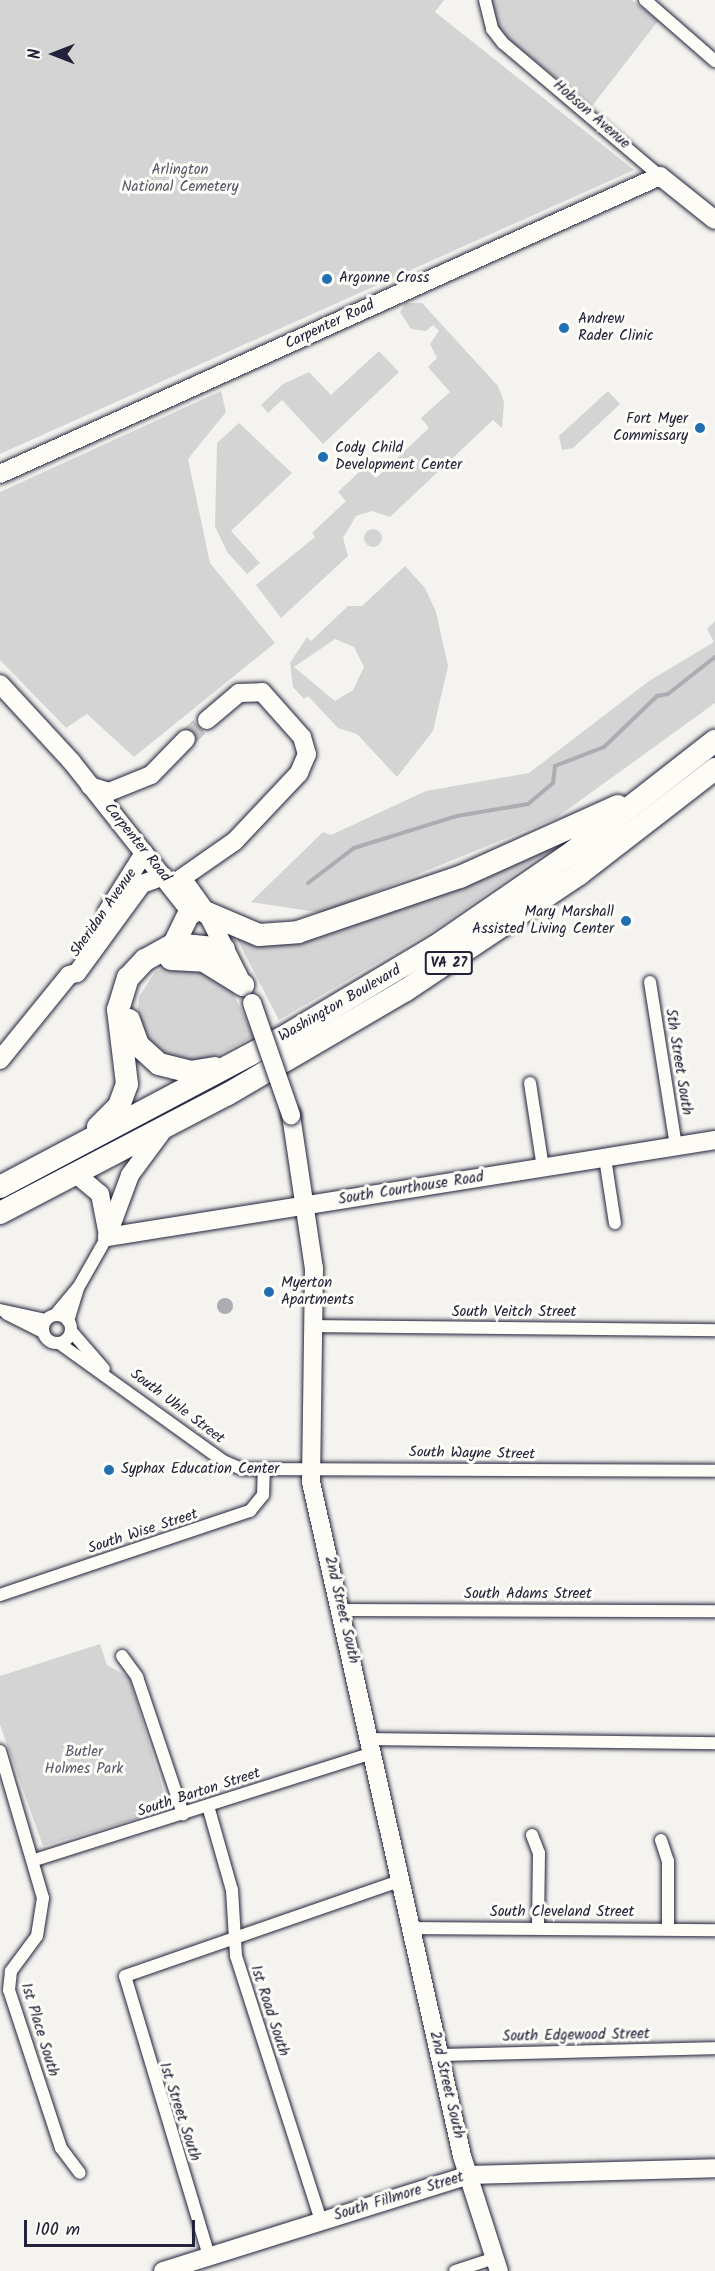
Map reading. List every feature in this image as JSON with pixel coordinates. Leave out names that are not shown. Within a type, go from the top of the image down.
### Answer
[{"type":"highway","name":"Washington Boulevard","points":[[0,1187],[240,1061],[436,946],[657,788],[715,741]]},
{"type":"highway","name":"Washington Boulevard","points":[[0,1213],[165,1127],[442,968],[579,874],[715,769]]},
{"type":"highway","points":[[174,944],[186,896],[259,935],[319,926],[460,877],[657,788]]},
{"type":"highway","points":[[46,1163],[119,1106],[128,1077],[119,1018],[121,993],[138,966],[174,944],[224,949]]},
{"type":"highway","points":[[240,1061],[197,1072],[166,1068],[138,1045],[129,1012],[138,982],[169,959],[204,961],[247,994]]},
{"type":"highway","points":[[0,1222],[28,1199]]},
{"type":"street","name":"Hobson Avenue","points":[[485,0],[492,29],[503,43],[715,220]]},
{"type":"street","points":[[645,0],[715,61]]},
{"type":"street","name":"Carpenter Road","points":[[0,474],[660,176]]},
{"type":"street","name":"Carpenter Road","points":[[0,684],[90,786],[144,853],[186,896]]},
{"type":"street","name":"Sheridan Avenue","points":[[69,975],[77,973],[142,884],[186,896],[299,773],[307,754],[302,737],[262,692],[239,693],[207,720]]},
{"type":"street","name":"Carpenter Road","points":[[90,786],[109,792],[155,772],[186,739]]},
{"type":"street","name":"Sheridan Avenue","points":[[0,1060],[69,975],[71,960],[144,853]]},
{"type":"street","name":"2nd Street South","points":[[186,896],[224,949],[247,994],[291,1115],[306,1205],[313,1326],[310,1467],[438,2055],[469,2175],[497,2264]]},
{"type":"street","name":"5th Street South","points":[[650,982],[676,1146]]},
{"type":"street","points":[[530,1083],[543,1167]]},
{"type":"street","points":[[48,1322],[78,1288],[107,1237],[130,1175],[165,1127]]},
{"type":"street","name":"South Courthouse Road","points":[[107,1237],[715,1140]]},
{"type":"street","points":[[605,1158],[615,1222]]},
{"type":"street","points":[[76,1174],[100,1194],[107,1237]]},
{"type":"street","points":[[60,1343],[69,1326],[78,1288]]},
{"type":"street","points":[[0,1310],[69,1326]]},
{"type":"street","name":"South Uhle Street","points":[[48,1322],[48,1340],[60,1343],[106,1372],[230,1465]]},
{"type":"street","name":"South Uhle Street","points":[[69,1326],[106,1372]]},
{"type":"street","name":"South Veitch Street","points":[[313,1326],[715,1330]]},
{"type":"street","name":"South Wayne Street","points":[[230,1465],[264,1469],[310,1467],[715,1470]]},
{"type":"street","name":"South Wise Street","points":[[0,1595],[250,1511],[262,1495],[264,1469]]},
{"type":"street","name":"South Adams Street","points":[[341,1611],[715,1611]]},
{"type":"street","points":[[122,1656],[137,1677],[183,1814]]},
{"type":"street","name":"South Barton Street","points":[[34,1860],[208,1806],[371,1746],[715,1743]]},
{"type":"street","points":[[0,1750],[34,1860]]},
{"type":"street","name":"1st Road South","points":[[208,1806],[232,1890],[233,1937],[321,2221]]},
{"type":"street","points":[[532,1835],[539,1853],[537,1928]]},
{"type":"street","points":[[661,1840],[668,1861],[668,1929]]},
{"type":"street","name":"1st Place South","points":[[34,1860],[43,1912],[37,1936],[11,1971],[9,1990],[61,2148],[80,2172]]},
{"type":"street","points":[[233,1937],[399,1881]]},
{"type":"street","name":"South Cleveland Street","points":[[410,1928],[715,1930]]},
{"type":"street","name":"1st Street South","points":[[209,2256],[125,1976],[233,1937]]},
{"type":"street","name":"South Edgewood Street","points":[[438,2055],[715,2048]]},
{"type":"street","name":"South Fillmore Street","points":[[164,2271],[469,2175],[715,2168]]},
{"type":"street","points":[[455,2271],[497,2264]]},
{"type":"green space","name":"Arlington National Cemetery","points":[[0,0],[444,0],[435,12],[634,170],[0,454]]},
{"type":"green space","points":[[492,0],[632,0],[658,21],[592,106],[511,42],[498,27]]},
{"type":"green space","points":[[406,303],[422,303],[498,386],[504,402],[502,428],[493,420],[390,517],[372,511],[356,516],[343,538],[348,556],[281,618],[256,585],[315,537],[312,533],[346,501],[338,492],[358,473],[366,469],[376,478],[429,428],[421,418],[450,392],[428,367],[437,358],[430,344],[439,331],[433,325],[426,331],[411,329],[400,312]]},
{"type":"green space","points":[[379,351],[399,372],[323,444],[282,400],[268,413],[261,405],[283,384],[309,372],[331,395]]},
{"type":"green space","points":[[221,391],[226,412],[188,459],[210,563],[275,643],[134,757],[87,714],[66,728],[0,660],[0,492]]},
{"type":"green space","points":[[608,391],[620,404],[573,448],[562,450],[559,436]]},
{"type":"green space","points":[[239,423],[292,473],[231,531],[260,563],[247,574],[227,552],[215,526],[217,443]]},
{"type":"green space","points":[[369,529],[377,529],[382,534],[380,545],[369,547],[364,542],[364,534]]},
{"type":"green space","points":[[405,566],[425,588],[436,612],[448,666],[433,731],[397,777],[357,734],[338,728],[308,696],[304,699],[293,687],[290,663],[307,637],[311,641],[348,606],[362,606]],"holes":[[[335,639],[354,647],[364,667],[353,690],[335,701],[294,667]]]},
{"type":"green space","points":[[715,621],[715,703],[556,818],[323,913],[251,902],[323,832],[331,835],[426,791],[529,773],[649,681],[714,642],[707,629]]},
{"type":"green space","points":[[562,841],[435,929],[279,1020],[233,931],[258,942]]},
{"type":"green space","points":[[174,963],[203,964],[228,983],[254,1036],[202,1063],[175,1063],[152,1050],[137,1027],[139,997],[155,972]]},
{"type":"green space","name":"Butler Holmes Park","points":[[100,1644],[107,1665],[129,1677],[167,1803],[163,1811],[43,1846],[0,1725],[0,1676]]},
{"type":"shaded area","points":[[225,1298],[231,1300],[233,1306],[231,1312],[225,1314],[219,1312],[217,1306],[219,1300]]},
{"type":"waterway","points":[[308,883],[354,848],[457,816],[528,804],[553,783],[555,766],[604,747],[657,696],[668,694],[715,657]]},
{"type":"tunnel","points":[[186,739],[207,720]]},
{"type":"place","name":"Argonne Cross","points":[[327,279]]},
{"type":"place","name":"Andrew Rader Clinic","points":[[564,328]]},
{"type":"place","name":"Fort Myer Commissary","points":[[700,428]]},
{"type":"place","name":"Cody Child Development Center","points":[[323,457]]},
{"type":"place","name":"Mary Marshall Assisted Living Center","points":[[626,921]]},
{"type":"place","name":"Myerton Apartments","points":[[269,1292]]},
{"type":"place","name":"Syphax Education Center","points":[[109,1470]]}]
